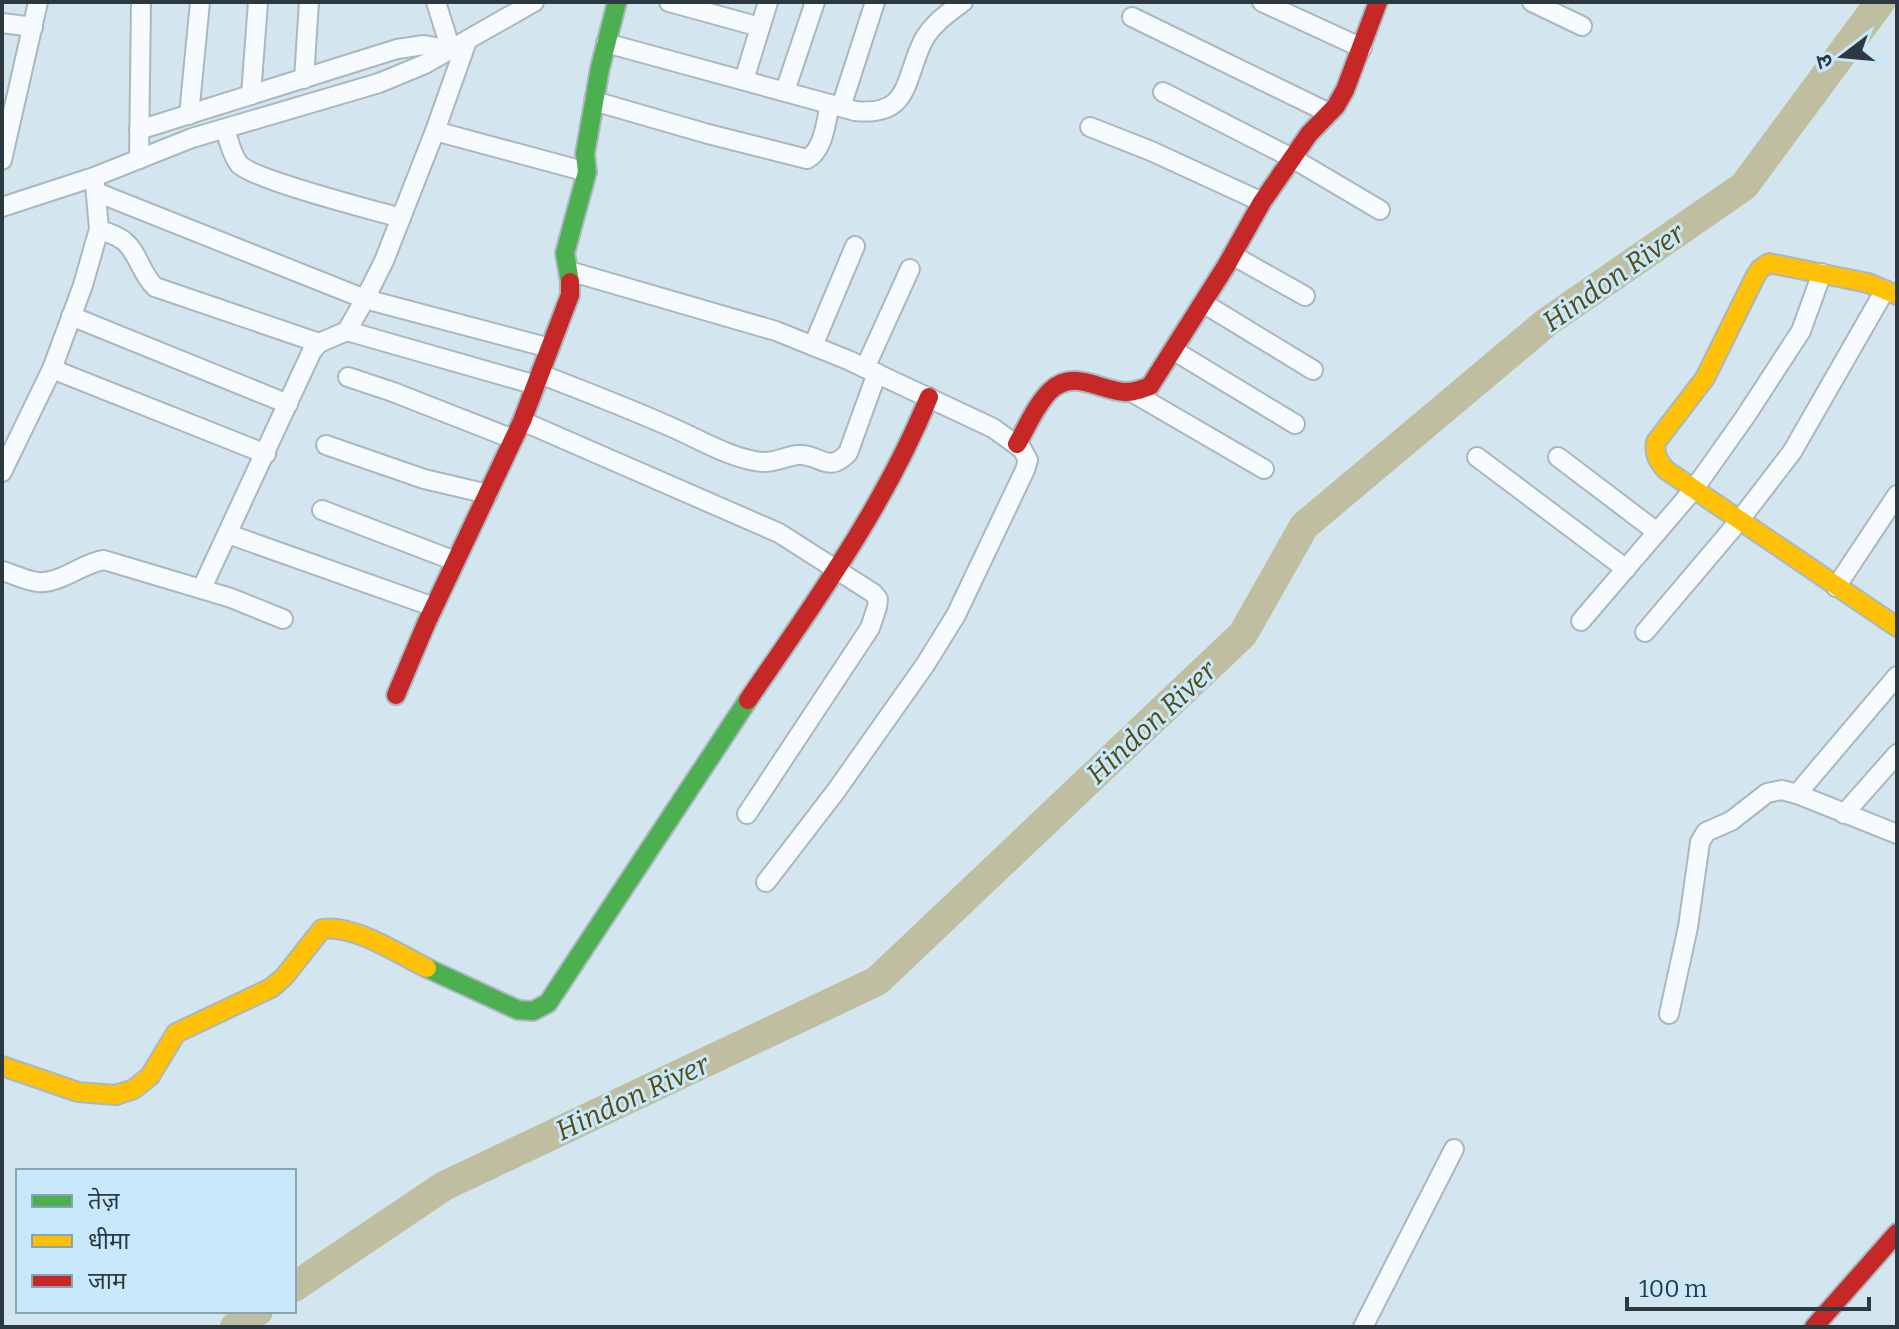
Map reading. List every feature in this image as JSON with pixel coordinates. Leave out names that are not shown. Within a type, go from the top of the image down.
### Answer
[{"type":"street","points":[[2,160],[38,2]]},
{"type":"street","points":[[139,159],[141,2]]},
{"type":"street","points":[[189,115],[200,2]]},
{"type":"street","points":[[251,95],[258,2]]},
{"type":"street","points":[[304,79],[309,2]]},
{"type":"street","points":[[202,588],[312,351],[319,343],[347,331],[365,299],[401,218],[435,131],[459,45],[436,2]]},
{"type":"street","points":[[2,208],[95,185],[139,159],[225,129],[379,83],[425,64],[534,2]]},
{"type":"street","points":[[396,695],[522,421],[570,295],[572,280],[564,264],[565,253],[587,172],[585,154],[594,101],[617,2]]},
{"type":"street","points":[[669,2],[760,27]]},
{"type":"street","points":[[744,80],[768,2]]},
{"type":"street","points":[[785,91],[815,2]]},
{"type":"street","points":[[594,101],[807,159],[819,147],[875,2]]},
{"type":"street","points":[[606,43],[871,113],[885,110],[896,103],[933,26],[963,2]]},
{"type":"street","points":[[1262,2],[1362,48]]},
{"type":"street","points":[[1017,444],[1057,385],[1080,380],[1097,383],[1123,394],[1135,394],[1150,386],[1262,202],[1345,90],[1378,2]]},
{"type":"street","points":[[1532,2],[1582,26]]},
{"type":"street","points":[[1132,17],[1329,113]]},
{"type":"street","points":[[2,23],[33,27]]},
{"type":"street","points":[[139,130],[397,49],[459,45]]},
{"type":"street","points":[[1163,92],[1292,158],[1380,210]]},
{"type":"street","points":[[1090,127],[1262,202]]},
{"type":"street","points":[[225,129],[232,151],[243,167],[310,192],[401,218]]},
{"type":"street","points":[[435,131],[587,172]]},
{"type":"street","points":[[2,472],[52,369],[71,316],[99,229],[95,185]]},
{"type":"street","points":[[95,185],[365,299],[550,348]]},
{"type":"street","points":[[99,229],[122,238],[147,280],[155,287],[319,343]]},
{"type":"street","points":[[813,346],[855,246]]},
{"type":"street","points":[[1232,255],[1305,296]]},
{"type":"street","points":[[1645,632],[1739,521],[1792,452],[1891,293],[1868,283],[1769,263],[1760,269],[1705,378],[1656,442],[1654,451],[1657,461],[1739,521],[1897,627]]},
{"type":"street","points":[[347,331],[538,380],[631,410],[760,462],[798,455],[832,464],[841,461],[848,453],[871,371],[910,269]]},
{"type":"street","points":[[569,271],[746,322],[813,346],[993,428],[1017,444],[1028,460],[956,615],[888,719],[766,882]]},
{"type":"street","points":[[1581,621],[1694,489],[1801,331],[1822,273]]},
{"type":"street","points":[[1203,303],[1313,370]]},
{"type":"street","points":[[71,316],[288,404]]},
{"type":"street","points":[[1173,350],[1295,424]]},
{"type":"street","points":[[52,369],[266,454]]},
{"type":"street","points":[[348,377],[513,439]]},
{"type":"street","points":[[1135,394],[1264,469]]},
{"type":"street","points":[[2,1066],[75,1092],[98,1096],[122,1094],[152,1075],[166,1045],[176,1033],[271,988],[284,977],[315,935],[322,929],[334,927],[390,948],[507,1006],[523,1012],[539,1010],[548,1003],[876,505],[915,436],[929,397]]},
{"type":"street","points":[[522,421],[779,533],[878,599],[870,628],[747,814]]},
{"type":"street","points":[[326,445],[424,479],[488,494]]},
{"type":"street","points":[[1477,457],[1626,569]]},
{"type":"street","points":[[1558,457],[1657,532]]},
{"type":"street","points":[[1836,587],[1897,495]]},
{"type":"street","points":[[322,510],[455,561]]},
{"type":"street","points":[[228,534],[434,607]]},
{"type":"street","points":[[2,571],[36,582],[46,582],[92,561],[104,560],[202,588],[283,619]]},
{"type":"street","points":[[1797,794],[1897,676]]},
{"type":"street","points":[[1844,814],[1897,754]]},
{"type":"street","points":[[1669,1014],[1688,927],[1700,842],[1706,832],[1731,821],[1767,793],[1782,790],[1897,834]]},
{"type":"street","points":[[1363,1327],[1454,1149]]},
{"type":"street","points":[[1814,1327],[1897,1233]]},
{"type":"waterway","name":"Hindon River","points":[[296,1286],[444,1186],[877,981],[1243,634],[1304,526],[1547,322],[1744,186],[1880,2]]},
{"type":"waterway","name":"Hindon River","points":[[235,1327],[255,1313]]},
{"type":"traffic: fast","points":[[570,282],[565,253],[587,172],[585,154],[600,68],[617,2]]},
{"type":"traffic: fast","points":[[427,968],[518,1010],[533,1011],[548,1003],[748,700]]},
{"type":"traffic: slow","points":[[1897,295],[1868,283],[1769,263],[1755,277],[1705,378],[1656,442],[1657,457],[1666,470],[1897,627]]},
{"type":"traffic: slow","points":[[2,1066],[78,1092],[116,1095],[134,1089],[150,1076],[176,1033],[271,988],[284,977],[322,929],[361,935],[427,968]]},
{"type":"traffic: jam","points":[[1017,444],[1040,403],[1059,384],[1087,382],[1126,392],[1150,386],[1226,266],[1262,202],[1309,134],[1336,106],[1378,2]]},
{"type":"traffic: jam","points":[[396,695],[426,624],[522,421],[570,295],[570,282]]},
{"type":"traffic: jam","points":[[748,700],[870,515],[929,397]]},
{"type":"traffic: jam","points":[[1814,1327],[1897,1233]]}]
